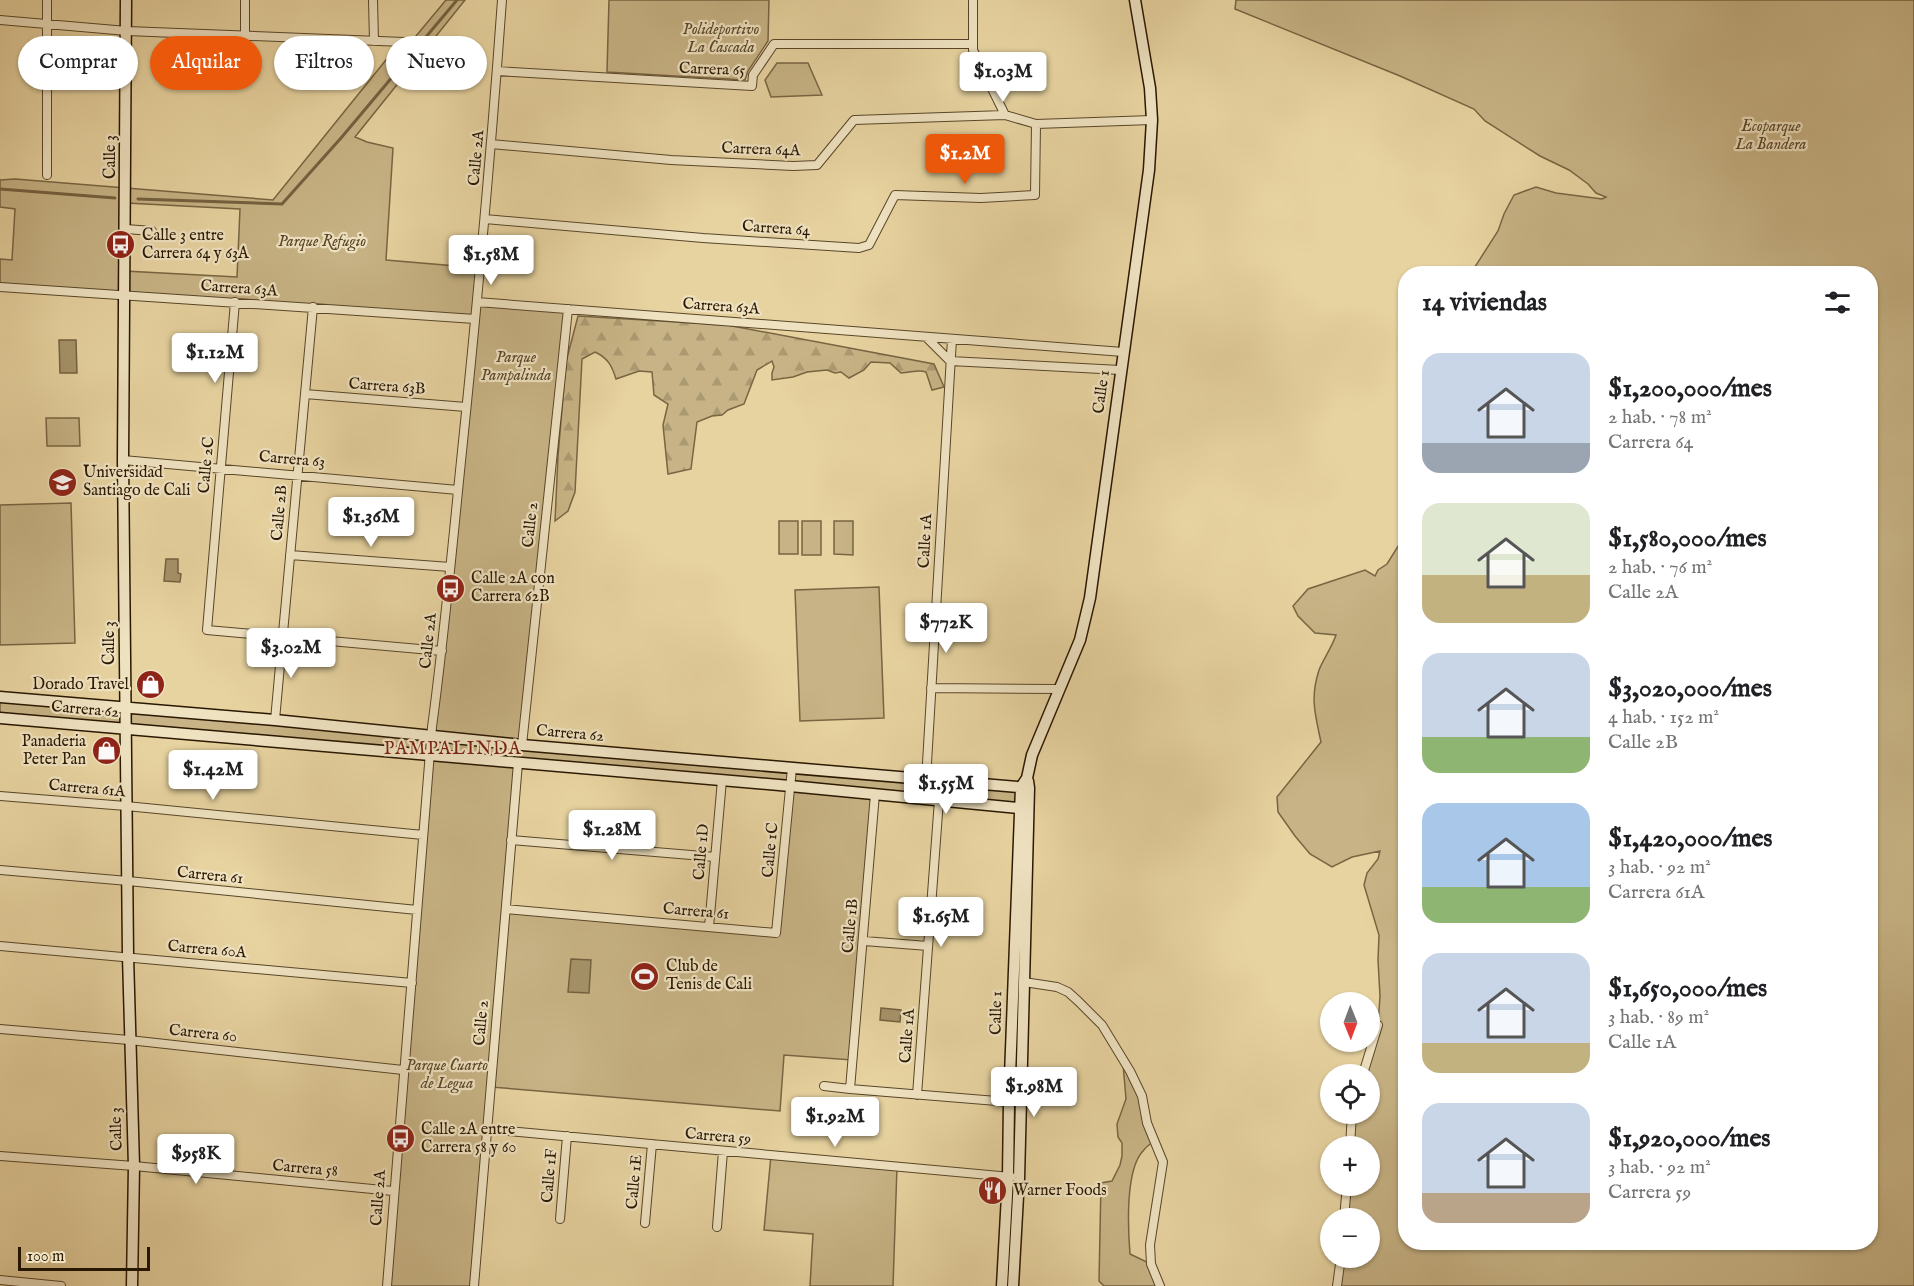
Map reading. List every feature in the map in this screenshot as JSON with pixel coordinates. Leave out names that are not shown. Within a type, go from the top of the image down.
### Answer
[{"type":"street","points":[[46,175],[47,0]]},
{"type":"street","name":"Calle 3","points":[[126,0],[123,460],[129,1040],[134,1166],[132,1286]]},
{"type":"street","points":[[245,0],[245,35]]},
{"type":"street","points":[[373,0],[374,36]]},
{"type":"street","name":"Calle 2A","points":[[387,1286],[430,755],[485,219],[502,0]]},
{"type":"street","points":[[973,0],[973,50],[1005,115]]},
{"type":"street","name":"Calle 1","points":[[1002,1286],[1014,1177],[1009,1102],[1026,785],[1032,755],[1080,640],[1090,598],[1149,170],[1152,120],[1150,88],[1135,0]]},
{"type":"street","points":[[0,20],[127,31],[274,36]]},
{"type":"street","points":[[374,41],[386,41]]},
{"type":"street","name":"Carrera 65","points":[[497,71],[752,86],[753,75],[774,44],[973,44]]},
{"type":"street","name":"Carrera 64A","points":[[491,144],[671,160],[793,166],[817,165],[854,120],[1005,115],[1036,124],[1152,120]]},
{"type":"street","name":"Carrera 64","points":[[485,219],[703,238],[859,248],[869,245],[895,195],[981,198],[1035,195],[1036,124]]},
{"type":"street","points":[[126,229],[152,231]]},
{"type":"street","name":"Carrera 63A","points":[[0,287],[475,319]]},
{"type":"street","name":"Calle 2C","points":[[234,302],[207,630],[282,637]]},
{"type":"street","name":"Carrera 63A","points":[[477,302],[1123,352]]},
{"type":"street","name":"Calle 2B","points":[[275,720],[313,308]]},
{"type":"street","name":"Calle 2","points":[[522,745],[568,309]]},
{"type":"street","points":[[926,337],[950,361],[1120,370]]},
{"type":"street","name":"Calle 1A","points":[[926,780],[952,339]]},
{"type":"street","name":"Carrera 63B","points":[[305,394],[466,407]]},
{"type":"street","name":"Carrera 63","points":[[123,460],[458,489]]},
{"type":"street","points":[[290,555],[450,567]]},
{"type":"street","points":[[282,637],[442,651]]},
{"type":"street","points":[[931,688],[1060,689]]},
{"type":"street","name":"Carrera 62","points":[[0,697],[926,780],[1026,785]]},
{"type":"street","name":"Carrera 62","points":[[0,718],[1024,808]]},
{"type":"street","points":[[624,772],[626,754]]},
{"type":"street","name":"Calle 2","points":[[474,1286],[518,763]]},
{"type":"street","name":"Calle 1C","points":[[776,933],[792,768]]},
{"type":"street","name":"Calle 1D","points":[[710,927],[722,780]]},
{"type":"street","name":"Calle 1B","points":[[850,1089],[875,794]]},
{"type":"street","name":"Carrera 61A","points":[[0,795],[423,835]]},
{"type":"street","name":"Calle 1A","points":[[917,1095],[939,800]]},
{"type":"street","name":"Calle 1","points":[[1013,1286],[1014,1177],[1024,982],[1024,808]]},
{"type":"street","points":[[512,840],[716,857]]},
{"type":"street","name":"Carrera 61","points":[[0,870],[417,910]]},
{"type":"street","name":"Carrera 61","points":[[506,909],[776,933]]},
{"type":"street","points":[[864,941],[928,946]]},
{"type":"street","name":"Carrera 60A","points":[[0,946],[412,983]]},
{"type":"street","points":[[1024,982],[1057,987],[1078,1000],[1102,1025],[1130,1071],[1142,1096],[1147,1123],[1163,1162],[1150,1245],[1151,1264],[1160,1286]]},
{"type":"street","name":"Carrera 60","points":[[0,1029],[129,1040],[403,1070]]},
{"type":"street","points":[[824,1086],[1009,1102]]},
{"type":"street","name":"Carrera 59","points":[[487,1129],[1014,1177]]},
{"type":"street","name":"Calle 1F","points":[[560,1219],[567,1136]]},
{"type":"street","name":"Calle 1E","points":[[645,1223],[652,1144]]},
{"type":"street","points":[[717,1227],[723,1150]]},
{"type":"street","name":"Carrera 58","points":[[0,1156],[134,1166],[393,1191]]},
{"type":"street","points":[[1337,1286],[1339,1268]]},
{"type":"street","points":[[0,1280],[60,1286]]},
{"type":"green space","points":[[446,0],[465,0],[436,36],[416,36]]},
{"type":"green space","name":"Polideportivo La Cascada","points":[[609,0],[769,0],[768,41],[748,71],[745,80],[607,72]]},
{"type":"green space","name":"Ecoparque La Bandera","points":[[1236,0],[1914,0],[1914,1286],[1337,1286],[1339,1268],[1380,1268],[1380,1208],[1345,1208],[1346,1196],[1380,1196],[1380,1136],[1351,1136],[1351,1124],[1380,1124],[1380,1064],[1366,1064],[1370,1052],[1380,1052],[1379,935],[1364,885],[1367,873],[1378,859],[1380,851],[1352,857],[1332,867],[1310,854],[1295,836],[1278,812],[1277,797],[1321,742],[1315,714],[1316,680],[1336,635],[1315,633],[1298,616],[1293,606],[1308,589],[1365,570],[1375,576],[1378,570],[1387,564],[1398,546],[1398,1250],[1878,1250],[1878,266],[1476,266],[1498,231],[1514,195],[1536,187],[1556,193],[1602,199],[1606,197],[1596,193],[1569,170],[1540,156],[1485,121],[1474,109],[1400,76],[1235,9]]},
{"type":"green space","points":[[386,60],[386,90],[393,90],[355,137],[393,148],[386,260],[480,268],[477,302],[568,309],[522,744],[1021,787],[1019,808],[875,794],[852,1060],[784,1055],[780,1111],[491,1087],[474,1286],[387,1286],[430,755],[0,718],[0,697],[431,735],[475,319],[0,287],[0,259],[12,260],[15,209],[0,207],[0,180],[15,179],[273,200],[362,90],[374,90],[374,75]],"holes":[[[126,203],[240,209],[237,277],[125,271]],[[518,763],[790,786],[776,933],[506,908]]]},
{"type":"green space","points":[[777,63],[808,63],[822,95],[771,97],[765,80]]},
{"type":"green space","points":[[578,316],[727,325],[934,364],[944,387],[932,390],[926,372],[901,373],[890,363],[871,362],[864,370],[849,378],[841,372],[835,373],[827,370],[772,380],[774,367],[772,361],[757,370],[744,404],[722,415],[697,422],[691,469],[668,474],[663,425],[668,404],[654,395],[652,372],[639,371],[616,379],[609,363],[595,352],[582,359],[575,492],[568,511],[555,521],[566,362]]},
{"type":"green space","points":[[46,418],[79,418],[80,446],[47,446]]},
{"type":"green space","points":[[71,503],[75,643],[0,645],[0,505]]},
{"type":"green space","points":[[779,521],[798,521],[798,554],[779,554]]},
{"type":"green space","points":[[802,521],[821,521],[821,555],[802,555]]},
{"type":"green space","points":[[834,521],[853,521],[853,555],[834,554]]},
{"type":"green space","points":[[879,587],[884,718],[800,721],[795,590]]},
{"type":"green space","points":[[1123,1064],[1130,1071],[1154,1141],[1137,1160],[1130,1185],[1130,1254],[1151,1264],[1160,1286],[1104,1286],[1099,1281],[1101,1183],[1112,1181],[1122,1156],[1122,1143],[1118,1137],[1117,1124],[1126,1099]]},
{"type":"green space","points":[[771,1155],[897,1167],[893,1286],[810,1286],[813,1234],[764,1230]]},
{"type":"shaded area","points":[[59,340],[76,340],[77,373],[60,373]]},
{"type":"shaded area","points":[[166,559],[178,559],[180,582],[164,581]]},
{"type":"shaded area","points":[[571,959],[591,960],[589,993],[568,992]]},
{"type":"shaded area","points":[[881,1008],[901,1010],[900,1022],[880,1020]]},
{"type":"waterway","points":[[138,199],[282,204],[341,138],[457,0]]},
{"type":"waterway","points":[[0,189],[115,198]]},
{"type":"place","name":"Calle 3 entre Carrera 64 y 63A","points":[[121,245]]},
{"type":"place","name":"Universidad Santiago de Cali","points":[[62,482]]},
{"type":"place","name":"Calle 2A con Carrera 62B","points":[[450,588]]},
{"type":"place","name":"Dorado Travel","points":[[150,685]]},
{"type":"place","name":"Panaderia Peter Pan","points":[[107,751]]},
{"type":"place","name":"Club de Tenis de Cali","points":[[645,976]]},
{"type":"place","name":"Calle 2A entre Carrera 58 y 60","points":[[400,1139]]},
{"type":"place","name":"Warner Foods","points":[[992,1191]]},
{"type":"district","name":"PAMPALINDA","points":[[453,749]]},
{"type":"park label","name":"Parque Refugio","points":[[322,242]]},
{"type":"park label","name":"Parque Pampalinda","points":[[516,367]]},
{"type":"park label","name":"Parque Cuarto de Legua","points":[[447,1075]]}]
